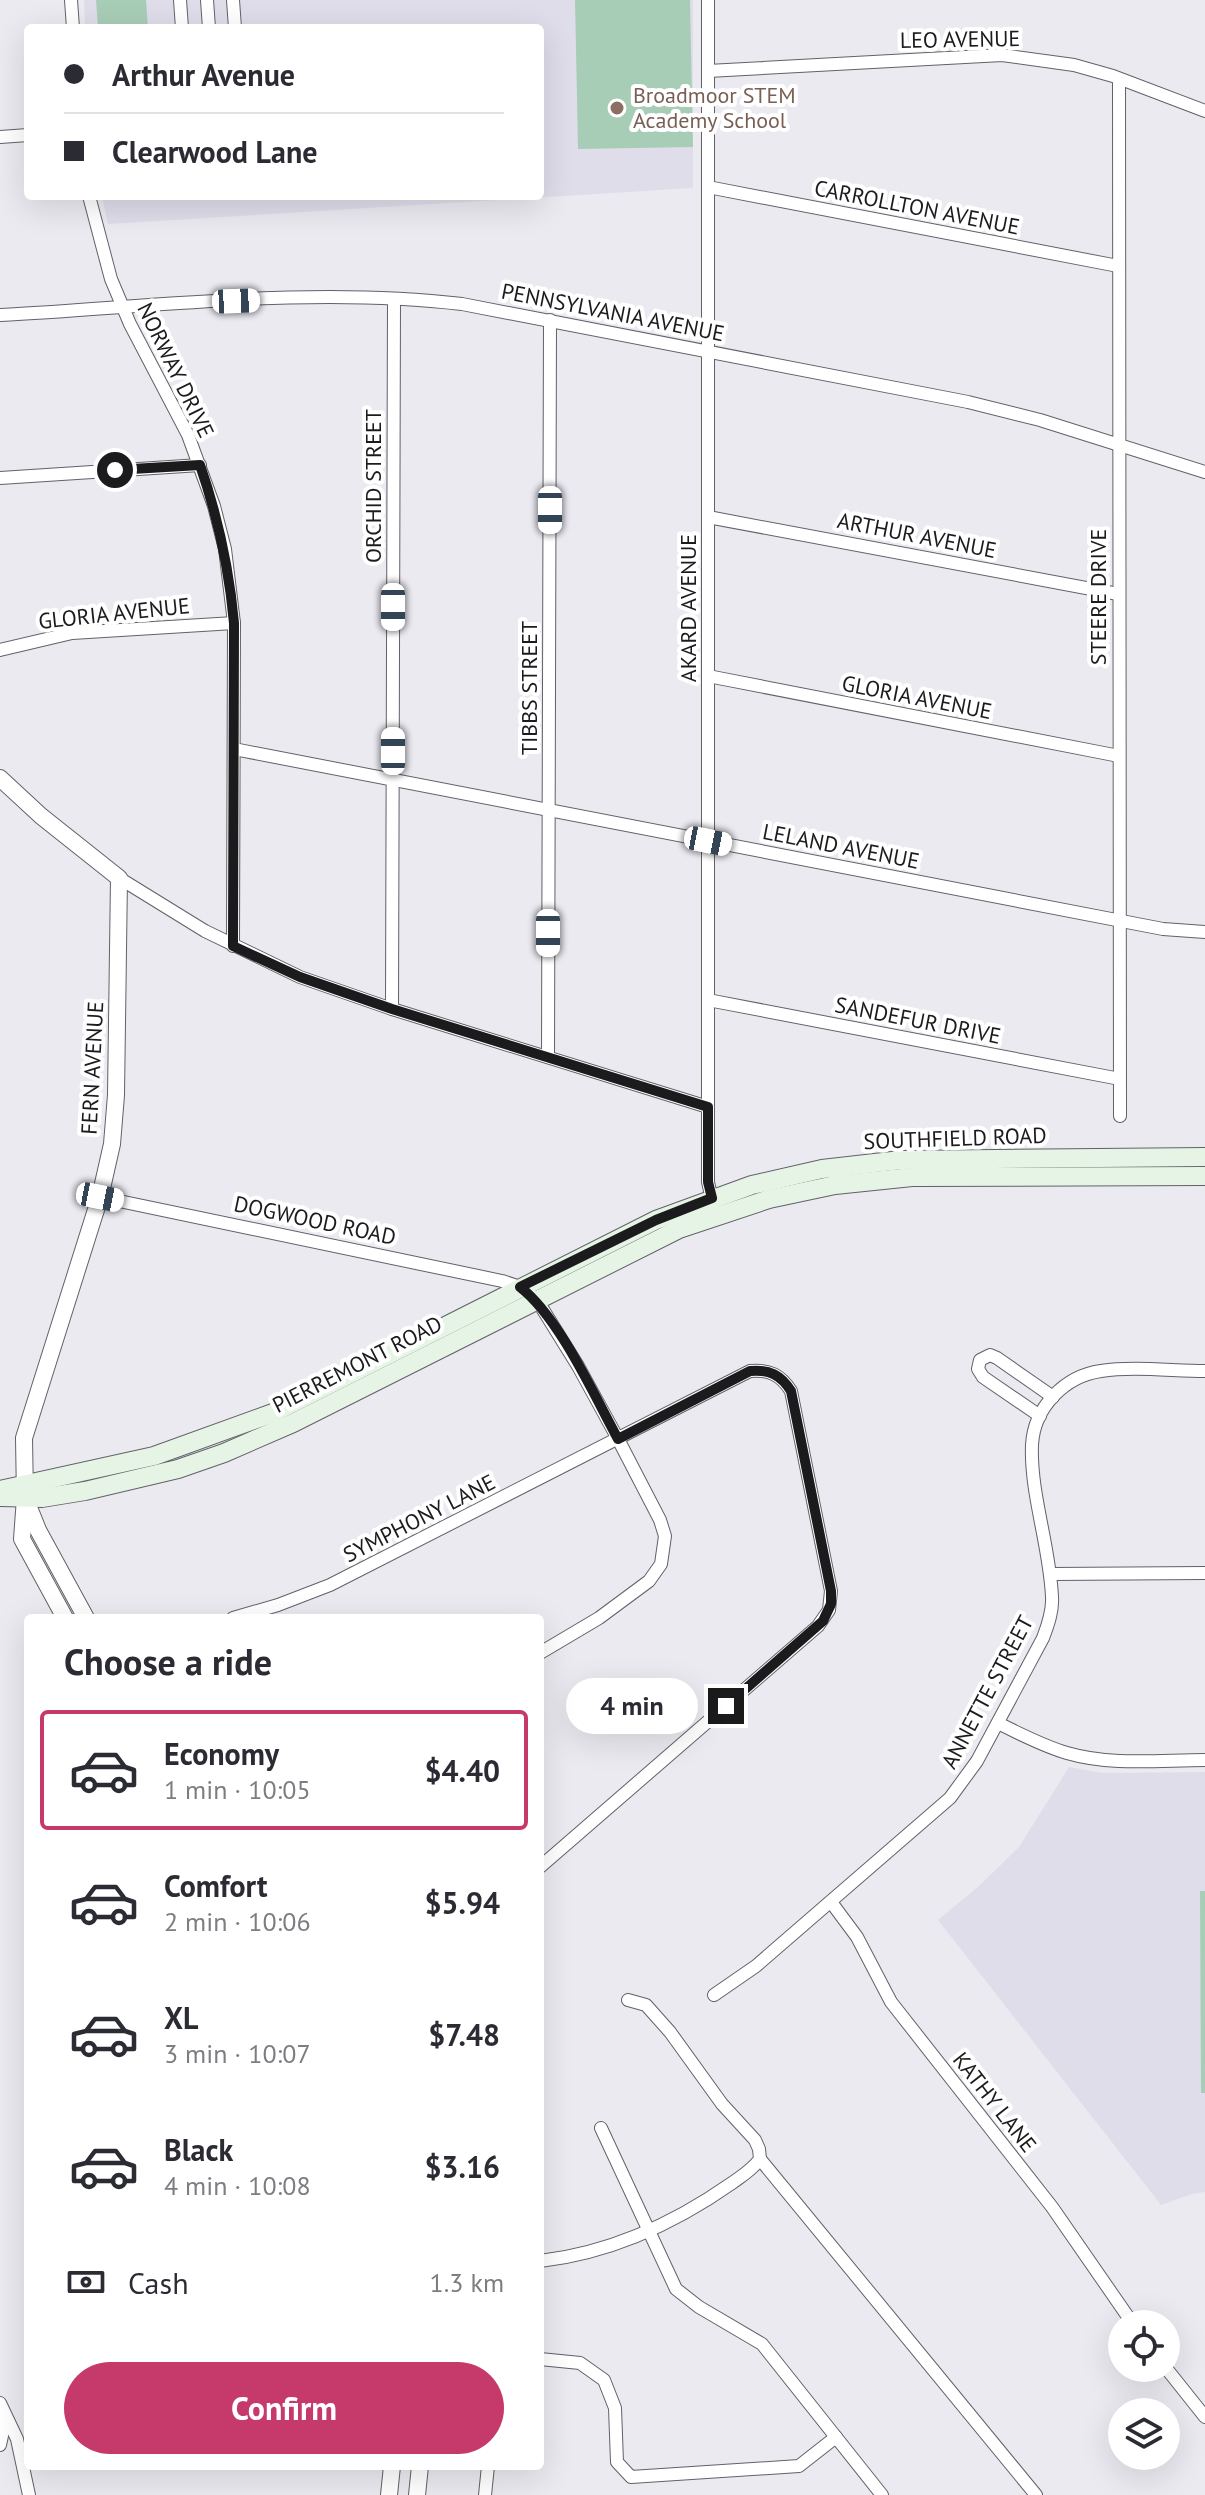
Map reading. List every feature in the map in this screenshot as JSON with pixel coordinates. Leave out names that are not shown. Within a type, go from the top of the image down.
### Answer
[{"type":"main road","name":"SOUTHFIELD ROAD","points":[[714,1206],[797,1174],[846,1175],[901,1160],[997,1168],[1118,1167],[1205,1157]]},
{"type":"main road","name":"SOUTHFIELD ROAD","points":[[1118,1167],[1205,1176]]},
{"type":"main road","name":"PIERREMONT ROAD","points":[[475,1321],[520,1287],[656,1220],[714,1206]]},
{"type":"main road","name":"PIERREMONT ROAD","points":[[0,1490],[85,1491],[178,1469],[261,1439],[290,1415],[475,1321],[537,1300],[661,1238],[714,1206]]},
{"type":"main road","name":"PIERREMONT ROAD","points":[[0,1497],[25,1492]]},
{"type":"street","points":[[71,0],[73,24]]},
{"type":"street","points":[[180,0],[182,24]]},
{"type":"street","points":[[207,0],[209,24]]},
{"type":"street","points":[[233,0],[235,24]]},
{"type":"street","name":"AKARD AVENUE","points":[[708,0],[708,1182],[714,1206]]},
{"type":"street","name":"LEO AVENUE","points":[[708,71],[1002,55],[1074,65],[1205,111]]},
{"type":"street","name":"STEERE DRIVE","points":[[1119,79],[1120,1116]]},
{"type":"street","points":[[0,137],[24,135]]},
{"type":"street","name":"CARROLLTON AVENUE","points":[[708,187],[1118,266]]},
{"type":"street","name":"NORWAY DRIVE","points":[[90,200],[103,255],[123,308],[200,465],[225,549],[234,623],[233,946]]},
{"type":"street","name":"PENNSYLVANIA AVENUE","points":[[0,315],[296,298],[394,299],[462,304],[968,402],[1040,420],[1205,472]]},
{"type":"street","name":"ORCHID STREET","points":[[392,1009],[394,299]]},
{"type":"street","name":"TIBBS STREET","points":[[548,1057],[550,320]]},
{"type":"street","points":[[0,478],[200,465]]},
{"type":"street","name":"ARTHUR AVENUE","points":[[708,517],[1118,594]]},
{"type":"street","name":"GLORIA AVENUE","points":[[0,650],[72,633],[234,623]]},
{"type":"street","name":"GLORIA AVENUE","points":[[708,676],[1119,756]]},
{"type":"street","name":"LELAND AVENUE","points":[[234,749],[1120,921],[1183,932],[1205,932]]},
{"type":"street","points":[[0,778],[62,834],[119,878],[233,946],[300,977],[392,1009],[708,1107]]},
{"type":"street","name":"FERN AVENUE","points":[[63,1614],[22,1539],[24,1438],[100,1197],[115,1115],[119,878]]},
{"type":"street","name":"SANDEFUR DRIVE","points":[[708,1000],[1120,1079]]},
{"type":"street","name":"DOGWOOD ROAD","points":[[100,1197],[520,1287]]},
{"type":"street","points":[[520,1287],[537,1300],[578,1366],[660,1520],[665,1545],[661,1564],[649,1581],[599,1618],[544,1651]]},
{"type":"street","points":[[1040,1416],[983,1377],[978,1369],[980,1360],[990,1355],[997,1358],[1053,1397],[1078,1377],[1104,1370],[1205,1371]]},
{"type":"street","name":"SYMPHONY LANE","points":[[247,1614],[330,1585],[750,1371],[772,1372],[782,1379],[791,1391],[831,1604],[818,1626],[544,1864]]},
{"type":"street","name":"ANNETTE STREET","points":[[714,1995],[756,1966],[950,1798],[969,1774],[998,1723],[1043,1638],[1052,1600],[1032,1456],[1040,1416],[1053,1397]]},
{"type":"street","name":"FERN AVENUE","points":[[25,1492],[38,1530],[84,1614]]},
{"type":"street","points":[[1050,1574],[1205,1573]]},
{"type":"street","points":[[998,1723],[1043,1745],[1082,1757],[1205,1760]]},
{"type":"street","name":"KATHY LANE","points":[[831,1902],[857,1937],[891,2002],[1052,2207],[1123,2310]]},
{"type":"street","points":[[628,2000],[646,2005],[670,2032],[722,2104],[755,2140],[760,2159],[1036,2495]]},
{"type":"street","points":[[601,2128],[676,2289],[699,2307],[762,2344],[882,2495]]},
{"type":"street","points":[[544,2261],[573,2257],[613,2246],[649,2230],[713,2197],[752,2170],[760,2159]]},
{"type":"street","points":[[544,2359],[580,2363],[604,2380],[615,2408],[617,2462],[631,2477],[799,2466],[836,2437]]},
{"type":"street","points":[[1177,2382],[1205,2417]]},
{"type":"street","points":[[0,2445],[3,2409]]},
{"type":"street","points":[[3,2409],[17,2439],[29,2495]]},
{"type":"street","points":[[389,2495],[392,2470]]},
{"type":"street","points":[[417,2495],[420,2470]]},
{"type":"street","points":[[485,2495],[488,2470]]},
{"type":"shaded area","name":"Broadmoor STEM Academy School","points":[[84,0],[693,0],[693,188],[544,197],[544,24],[85,24]]},
{"type":"shaded area","name":"Broadmoor STEM Academy School","points":[[103,200],[498,200],[108,224]]},
{"type":"shaded area","points":[[1069,1767],[1103,1773],[1205,1772],[1205,2192],[1161,2205],[938,1920],[1019,1847]]},
{"type":"green space","points":[[96,0],[146,0],[148,24],[98,24]]},
{"type":"green space","points":[[575,0],[690,0],[693,147],[578,149]]},
{"type":"green space","points":[[1200,1891],[1205,1891],[1205,2093],[1201,2093]]},
{"type":"place","name":"Broadmoor STEM Academy School","points":[[617,108]]},
{"type":"route","points":[[115,470],[200,465],[225,549],[234,623],[233,946],[300,977],[392,1009],[708,1107],[708,1182],[712,1198],[606,1243],[520,1287],[537,1300],[618,1439],[750,1371],[772,1372],[791,1391],[831,1604],[818,1626],[726,1706]]}]
